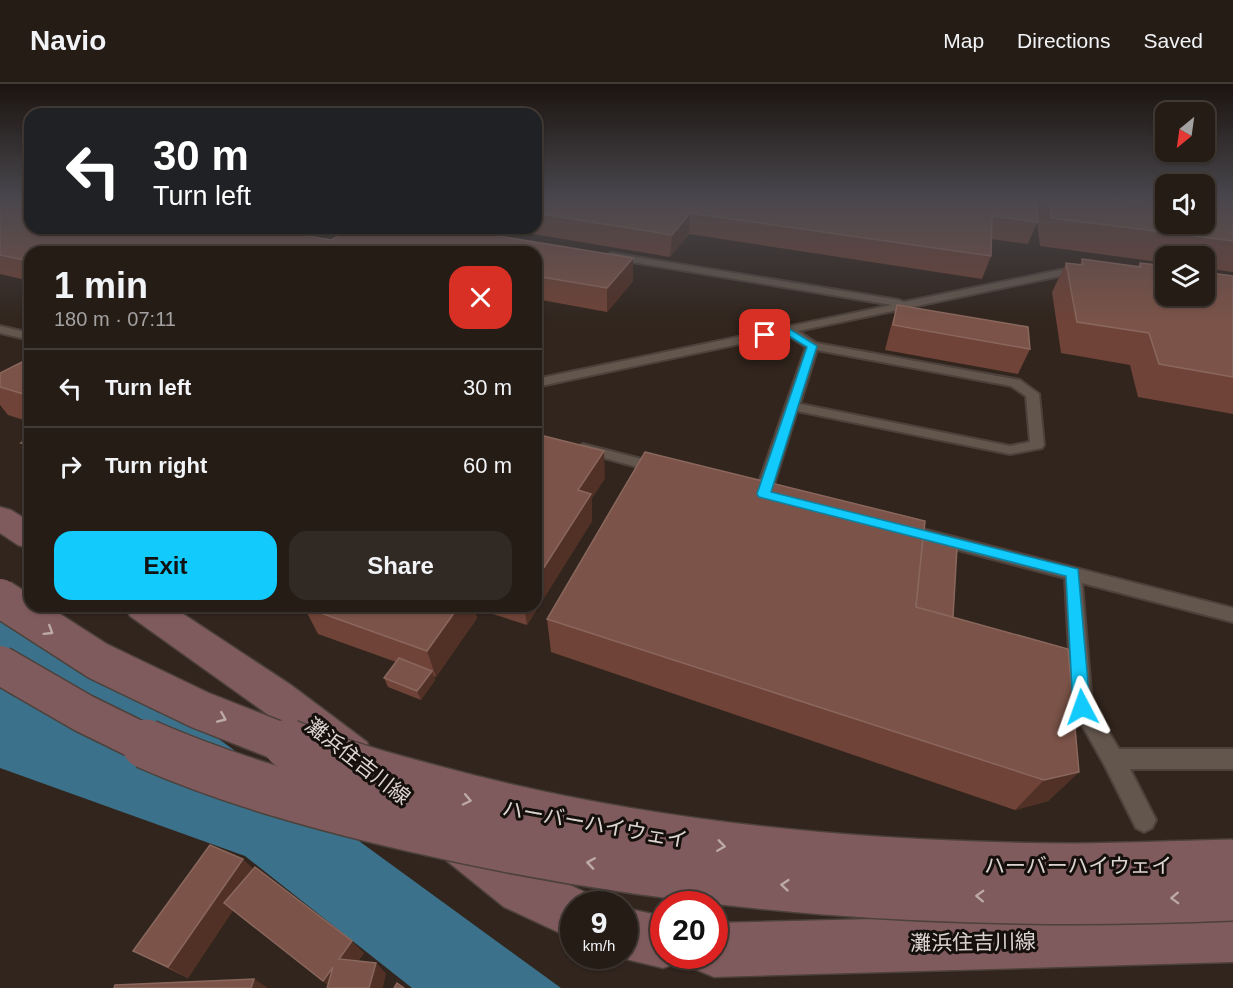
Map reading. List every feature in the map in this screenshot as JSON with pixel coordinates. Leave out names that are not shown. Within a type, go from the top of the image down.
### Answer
[{"type":"street","points":[[0,518],[24,533]]},
{"type":"street","name":"ハーバーハイウェイ","points":[[0,598],[96,660],[245,728],[346,765],[456,797],[586,826],[728,847],[887,862],[1077,868],[1233,864]]},
{"type":"street","name":"灘浜住吉川線","points":[[153,612],[277,698],[522,889],[560,908]]},
{"type":"street","name":"ハーバーハイウェイ","points":[[0,665],[107,726],[240,781],[437,834],[539,854],[666,875],[883,893],[1095,900],[1233,896]]},
{"type":"street","name":"灘浜住吉川線","points":[[728,950],[1233,936]]},
{"type":"lane","points":[[602,255],[909,305]]},
{"type":"lane","points":[[542,382],[1060,273],[1095,270]]},
{"type":"lane","points":[[0,329],[24,335]]},
{"type":"lane","points":[[788,330],[812,346],[1015,383],[1032,394],[1037,445],[1010,450],[792,406]]},
{"type":"lane","points":[[764,494],[812,346]]},
{"type":"lane","points":[[570,445],[672,471]]},
{"type":"lane","points":[[890,526],[1233,615]]},
{"type":"lane","points":[[1073,573],[1082,707],[1113,759],[1144,820]]},
{"type":"lane","points":[[1113,759],[1233,759]]},
{"type":"water","points":[[0,580],[24,597],[24,612],[44,612],[561,988],[412,988],[245,856],[0,768]]},
{"type":"building","points":[[0,237],[315,237],[331,240],[336,237],[505,237],[633,258],[607,288],[542,277],[542,246],[24,246],[24,260],[0,255]]},
{"type":"building","points":[[859,237],[991,237],[991,256]]},
{"type":"building","points":[[1203,237],[1233,237],[1233,241]]},
{"type":"building","points":[[1082,259],[1141,267],[1140,263],[1155,265],[1155,306],[1215,306],[1215,274],[1233,276],[1233,377],[1159,364],[1149,333],[1077,322],[1066,263],[1083,265]]},
{"type":"building","points":[[897,305],[1028,327],[1030,349],[893,325]]},
{"type":"building","points":[[24,361],[24,394],[0,387],[0,373]]},
{"type":"building","points":[[542,436],[604,451],[578,490],[591,494],[542,571]]},
{"type":"building","points":[[645,452],[925,521],[916,607],[1068,649],[1079,772],[1044,780],[547,619]]},
{"type":"building","points":[[923,538],[957,547],[953,617],[916,607]]},
{"type":"building","points":[[318,612],[455,612],[427,651]]},
{"type":"building","points":[[399,658],[432,671],[417,691],[384,678]]},
{"type":"building","points":[[210,845],[243,859],[168,967],[133,951]]},
{"type":"building","points":[[255,867],[352,941],[339,959],[376,963],[369,988],[327,988],[333,967],[323,981],[224,903]]},
{"type":"building","points":[[254,979],[251,988],[114,988],[115,985]]},
{"type":"building","points":[[397,983],[404,988],[394,988]]},
{"type":"route","points":[[765,335],[788,330],[812,346],[764,494],[1073,573],[1082,707]]}]
